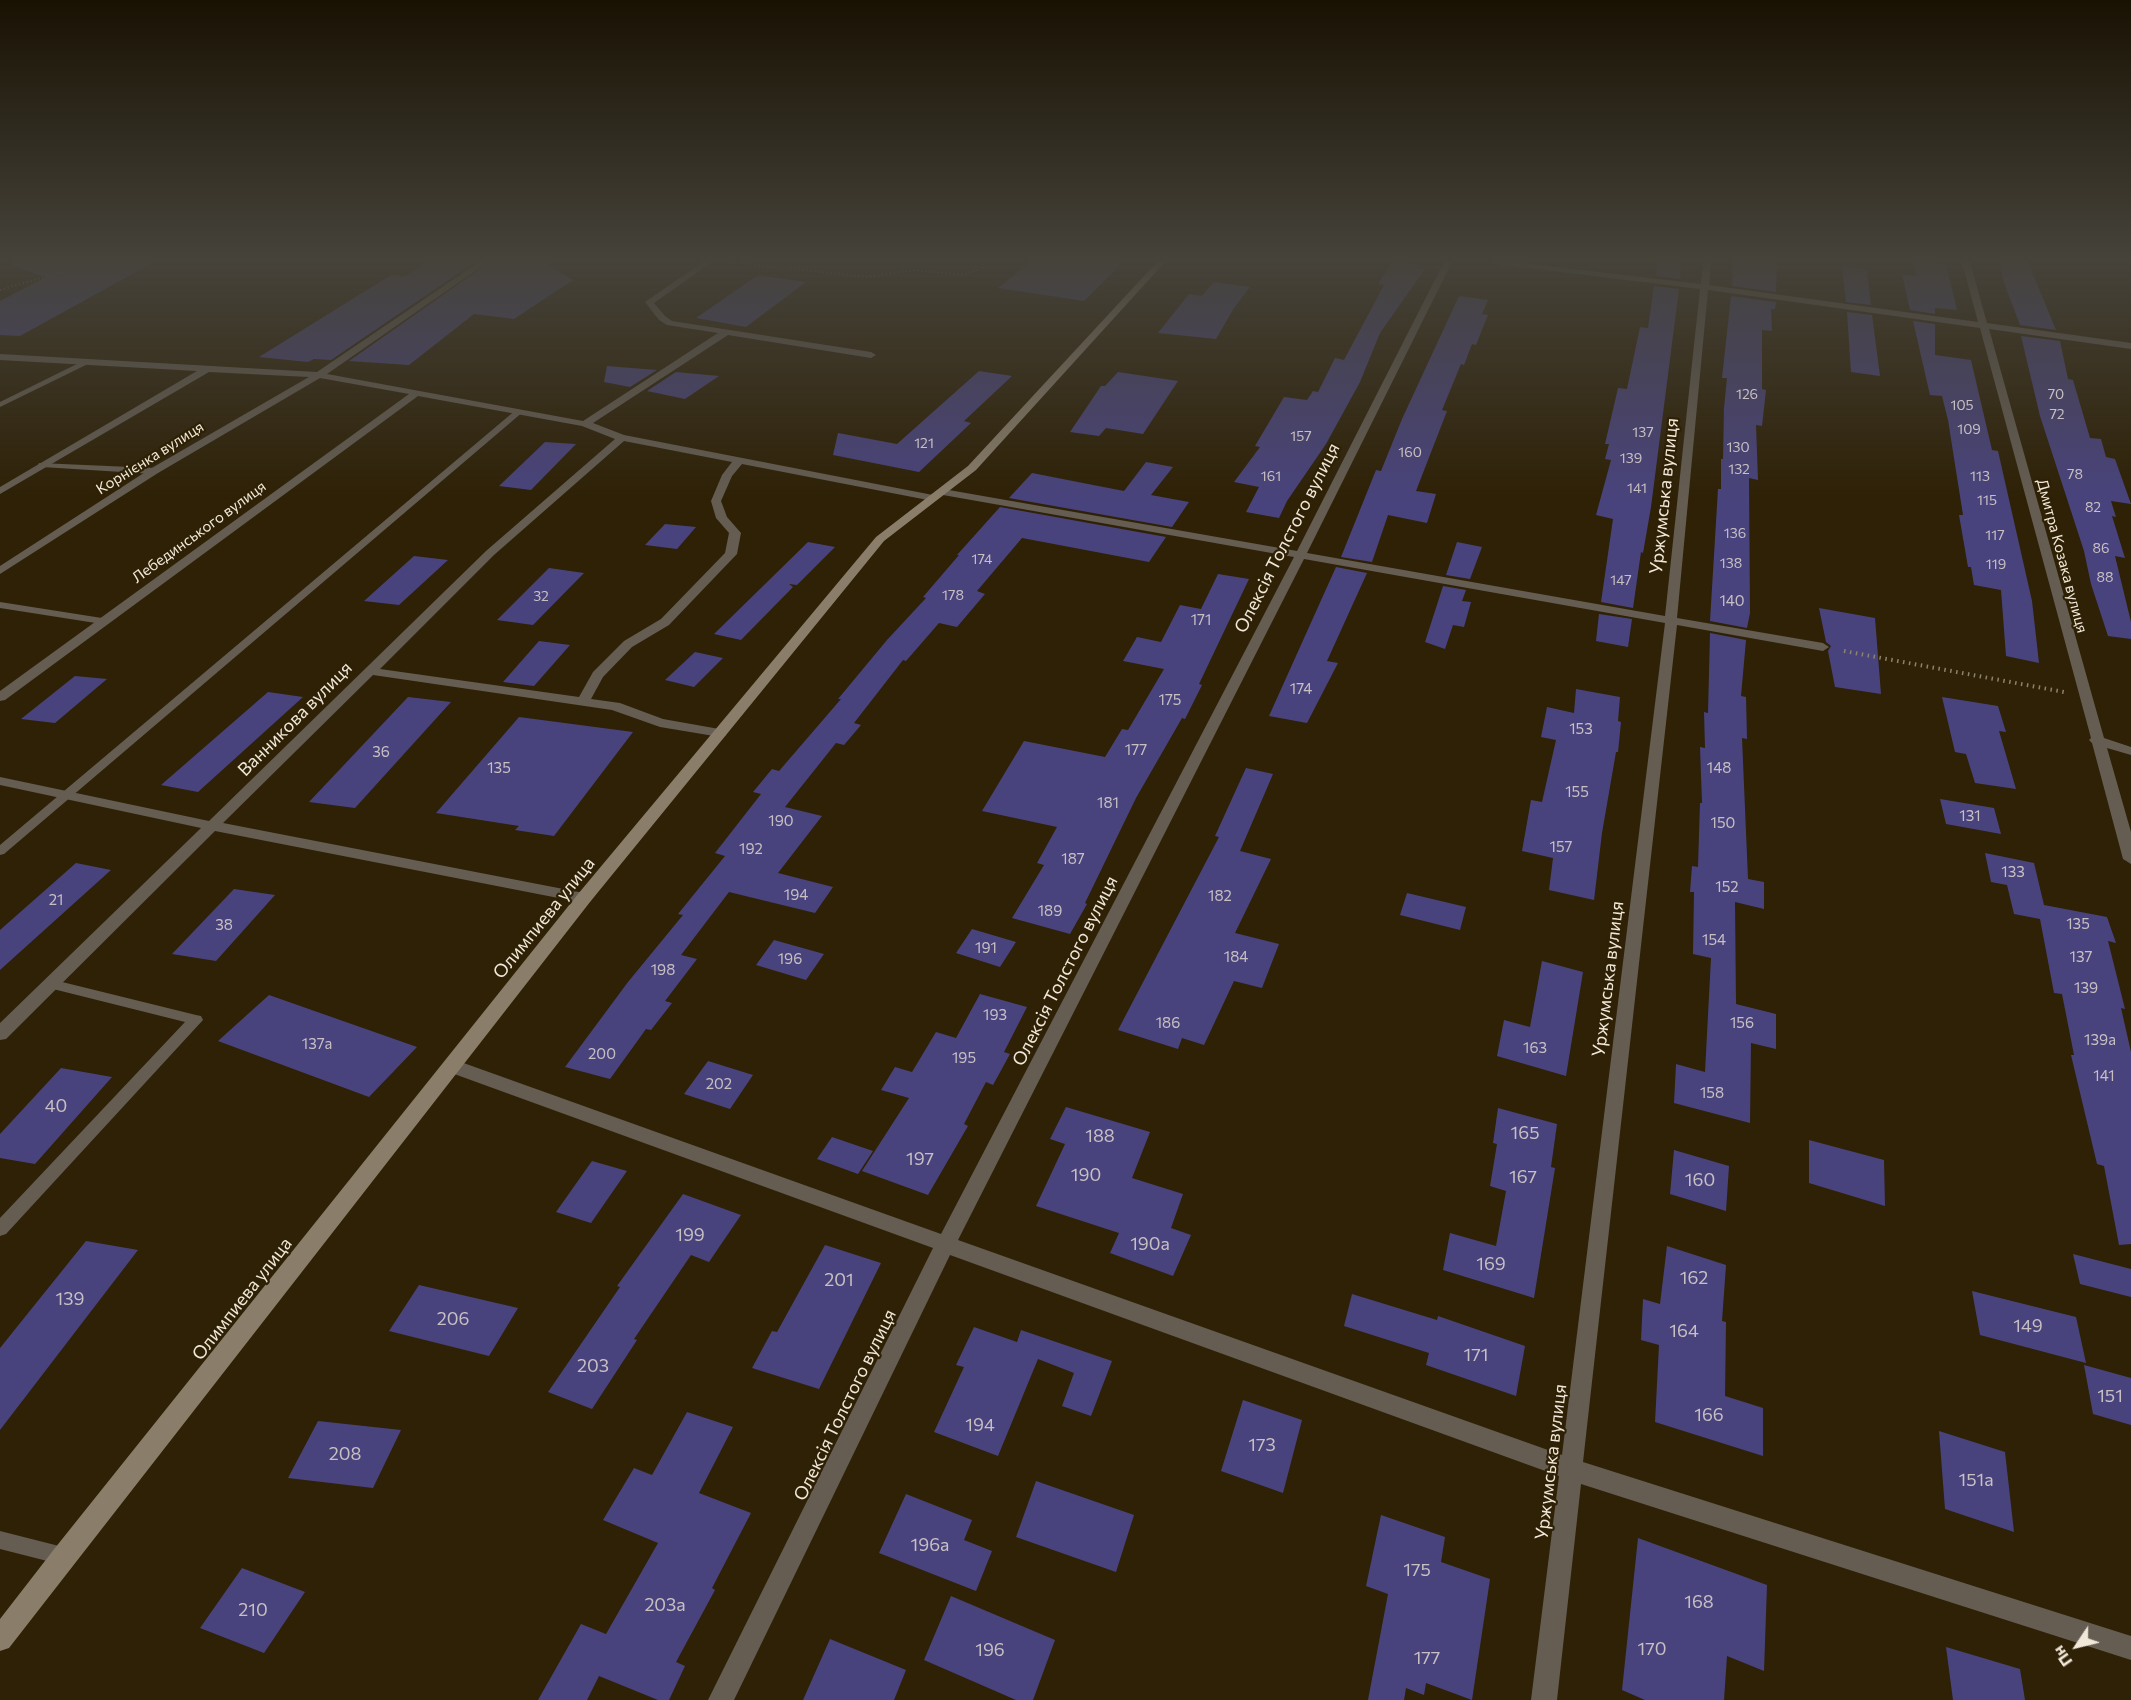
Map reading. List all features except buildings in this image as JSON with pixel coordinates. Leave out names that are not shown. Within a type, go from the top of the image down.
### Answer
[{"type":"main road","name":"Олимпиева улица","points":[[0,1639],[63,1556],[584,898],[880,539],[972,468],[1088,341]]},
{"type":"street","points":[[319,375],[368,341]]},
{"type":"street","points":[[585,424],[712,341]]},
{"type":"street","points":[[788,341],[871,354]]},
{"type":"street","name":"Олексія Толстого вулиця","points":[[721,1700],[946,1243],[1408,341]]},
{"type":"street","name":"Уржумська вулиця","points":[[1544,1700],[1569,1469],[1671,620],[1699,341]]},
{"type":"street","name":"Дмитра Козака вулиця","points":[[1988,341],[2096,740],[2131,859]]},
{"type":"street","points":[[2100,341],[2131,346]]},
{"type":"street","points":[[0,357],[319,375],[585,424],[622,438],[739,461],[1301,554],[1823,647]]},
{"type":"street","points":[[0,491],[207,369]]},
{"type":"street","name":"Корнієнка вулиця","points":[[0,571],[154,471],[319,375]]},
{"type":"street","name":"Лебединського вулиця","points":[[0,697],[416,393]]},
{"type":"street","name":"Ванникова вулиця","points":[[0,1034],[490,553],[622,438]]},
{"type":"street","points":[[583,702],[598,675],[628,644],[665,622],[700,588],[730,554],[735,533],[722,518],[716,501],[727,475],[739,461]]},
{"type":"street","points":[[370,671],[615,706],[660,723],[720,733]]},
{"type":"street","points":[[2096,740],[2131,751]]},
{"type":"street","points":[[0,781],[212,826],[584,898]]},
{"type":"street","points":[[452,1066],[1569,1469],[2131,1648]]},
{"type":"lane","points":[[0,405],[88,362]]},
{"type":"lane","points":[[0,851],[520,411]]},
{"type":"lane","points":[[42,465],[154,471]]},
{"type":"lane","points":[[0,605],[102,621]]},
{"type":"lane","points":[[0,1228],[196,1020],[50,984]]},
{"type":"lane","points":[[0,1540],[63,1556]]},
{"type":"path","points":[[1823,647],[2085,696]]}]
